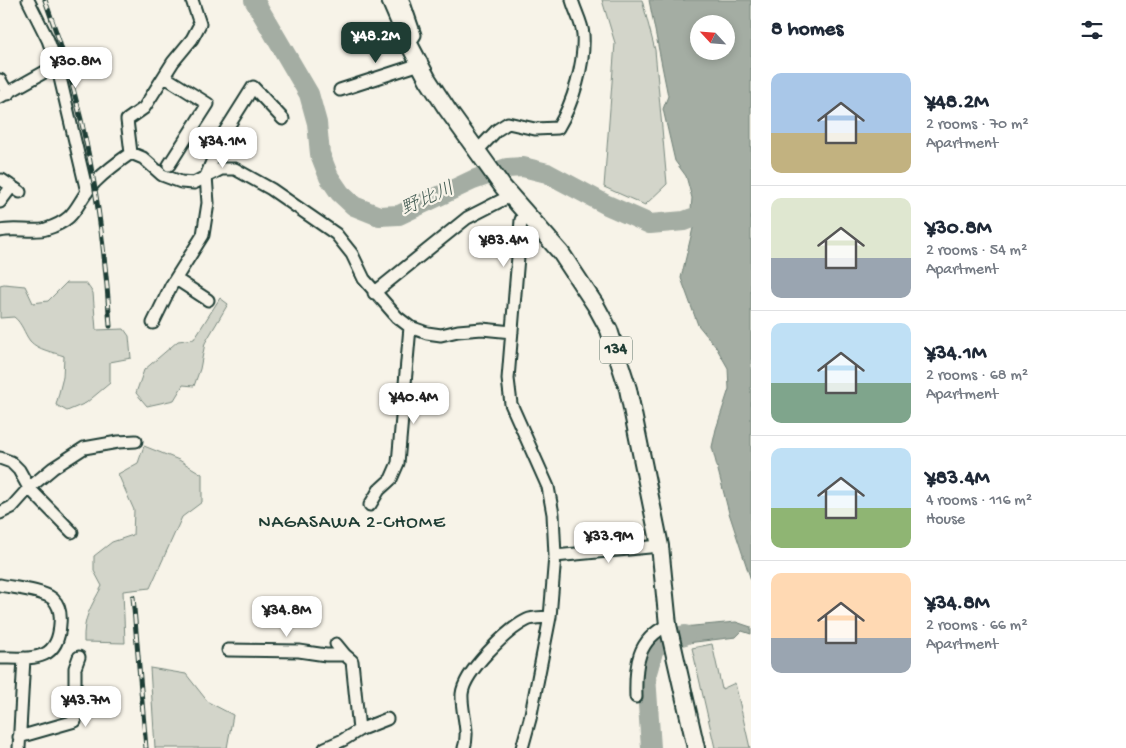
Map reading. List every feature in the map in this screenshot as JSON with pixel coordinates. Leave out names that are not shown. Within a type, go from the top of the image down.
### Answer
[{"type":"highway","name":"134","points":[[390,0],[409,44],[428,80],[479,155],[507,192],[561,253],[596,306],[609,330],[626,380],[660,546],[668,625],[696,748]]},
{"type":"street","points":[[28,0],[48,40],[57,65],[87,192]]},
{"type":"street","points":[[131,153],[127,120],[144,108],[173,62],[192,39],[200,24],[192,0]]},
{"type":"street","points":[[403,0],[415,35],[409,44]]},
{"type":"street","points":[[479,155],[497,130],[508,123],[535,129],[558,128],[568,111],[577,80],[581,56],[583,33],[572,0]]},
{"type":"street","points":[[340,90],[420,64]]},
{"type":"street","points":[[0,80],[4,95],[57,65]]},
{"type":"street","points":[[165,77],[208,104],[169,165]]},
{"type":"street","points":[[153,323],[176,278],[203,235],[208,204],[206,176],[224,132],[253,87],[283,119]]},
{"type":"street","points":[[0,231],[18,229],[43,230],[58,225],[72,216],[87,192],[102,176],[131,153]]},
{"type":"street","points":[[131,153],[143,158],[162,175],[180,182],[194,183],[221,169],[235,170],[271,189],[336,234],[352,254],[364,279],[374,293],[397,317],[410,327],[441,335],[474,330],[512,332]]},
{"type":"street","points":[[0,202],[11,186]]},
{"type":"street","points":[[374,293],[467,218],[507,192]]},
{"type":"street","points":[[522,748],[530,719],[550,617],[555,556],[553,514],[548,487],[511,404],[508,379],[522,220],[525,214]]},
{"type":"street","points":[[176,278],[208,300]]},
{"type":"street","points":[[370,505],[379,490],[391,479],[398,463],[410,327]]},
{"type":"street","points":[[0,513],[12,507],[29,488],[53,468],[84,448],[136,441]]},
{"type":"street","points":[[0,458],[11,462],[19,470],[29,488],[72,532]]},
{"type":"street","points":[[555,556],[660,546]]},
{"type":"street","points":[[0,585],[39,593],[52,599],[60,610],[58,642],[49,653],[36,658],[0,658]]},
{"type":"street","points":[[464,748],[466,742],[462,691],[470,673],[501,640],[528,619],[550,617]]},
{"type":"street","points":[[636,697],[635,674],[640,652],[656,630],[668,625]]},
{"type":"street","points":[[336,644],[352,661],[359,730]]},
{"type":"street","points":[[228,650],[299,651],[326,655],[345,655]]},
{"type":"street","points":[[24,658],[19,742],[75,721],[75,668],[79,657]]},
{"type":"street","points":[[325,748],[359,730],[387,719]]},
{"type":"shaded area","points":[[602,0],[642,0],[655,50],[667,184],[645,205],[604,187],[615,43]]},
{"type":"shaded area","points":[[649,0],[751,0],[751,580],[729,513],[712,447],[729,389],[728,368],[716,347],[698,325],[681,278],[693,228],[692,198],[686,176],[675,161],[663,109],[668,96]]},
{"type":"shaded area","points":[[66,283],[86,283],[93,293],[96,330],[124,329],[129,336],[131,358],[110,362],[110,383],[86,403],[67,411],[56,405],[63,377],[64,356],[41,349],[33,344],[14,317],[0,318],[0,285],[25,286],[33,303],[48,301]]},
{"type":"shaded area","points":[[220,298],[228,304],[205,343],[200,369],[194,386],[183,385],[174,400],[147,406],[136,393],[144,370],[178,341],[194,339]]},
{"type":"shaded area","points":[[144,446],[179,460],[202,474],[202,502],[182,517],[150,588],[123,591],[125,643],[84,642],[86,619],[102,586],[94,571],[94,556],[112,542],[133,535],[134,510],[118,474],[138,463]]},
{"type":"shaded area","points":[[736,622],[751,627],[751,634],[742,631],[736,637],[687,643],[683,627]]},
{"type":"shaded area","points":[[712,644],[722,689],[735,683],[750,748],[715,748],[692,648]]},
{"type":"shaded area","points":[[150,668],[186,674],[208,702],[233,715],[227,748],[155,748]]},
{"type":"waterway","name":"野比川","points":[[254,0],[309,94],[317,123],[320,154],[329,177],[340,193],[354,206],[379,216],[399,215],[473,180],[507,168],[523,167],[547,173],[607,205],[650,224],[684,221],[692,218]]},
{"type":"waterway","points":[[651,748],[646,676],[654,648],[668,639],[685,635]]},
{"type":"railway","points":[[45,0],[71,80],[90,161],[103,242],[110,326]]},
{"type":"railway","points":[[133,597],[146,748]]},
{"type":"district","name":"NAGASAWA 2-CHOME","points":[[352,523]]}]
